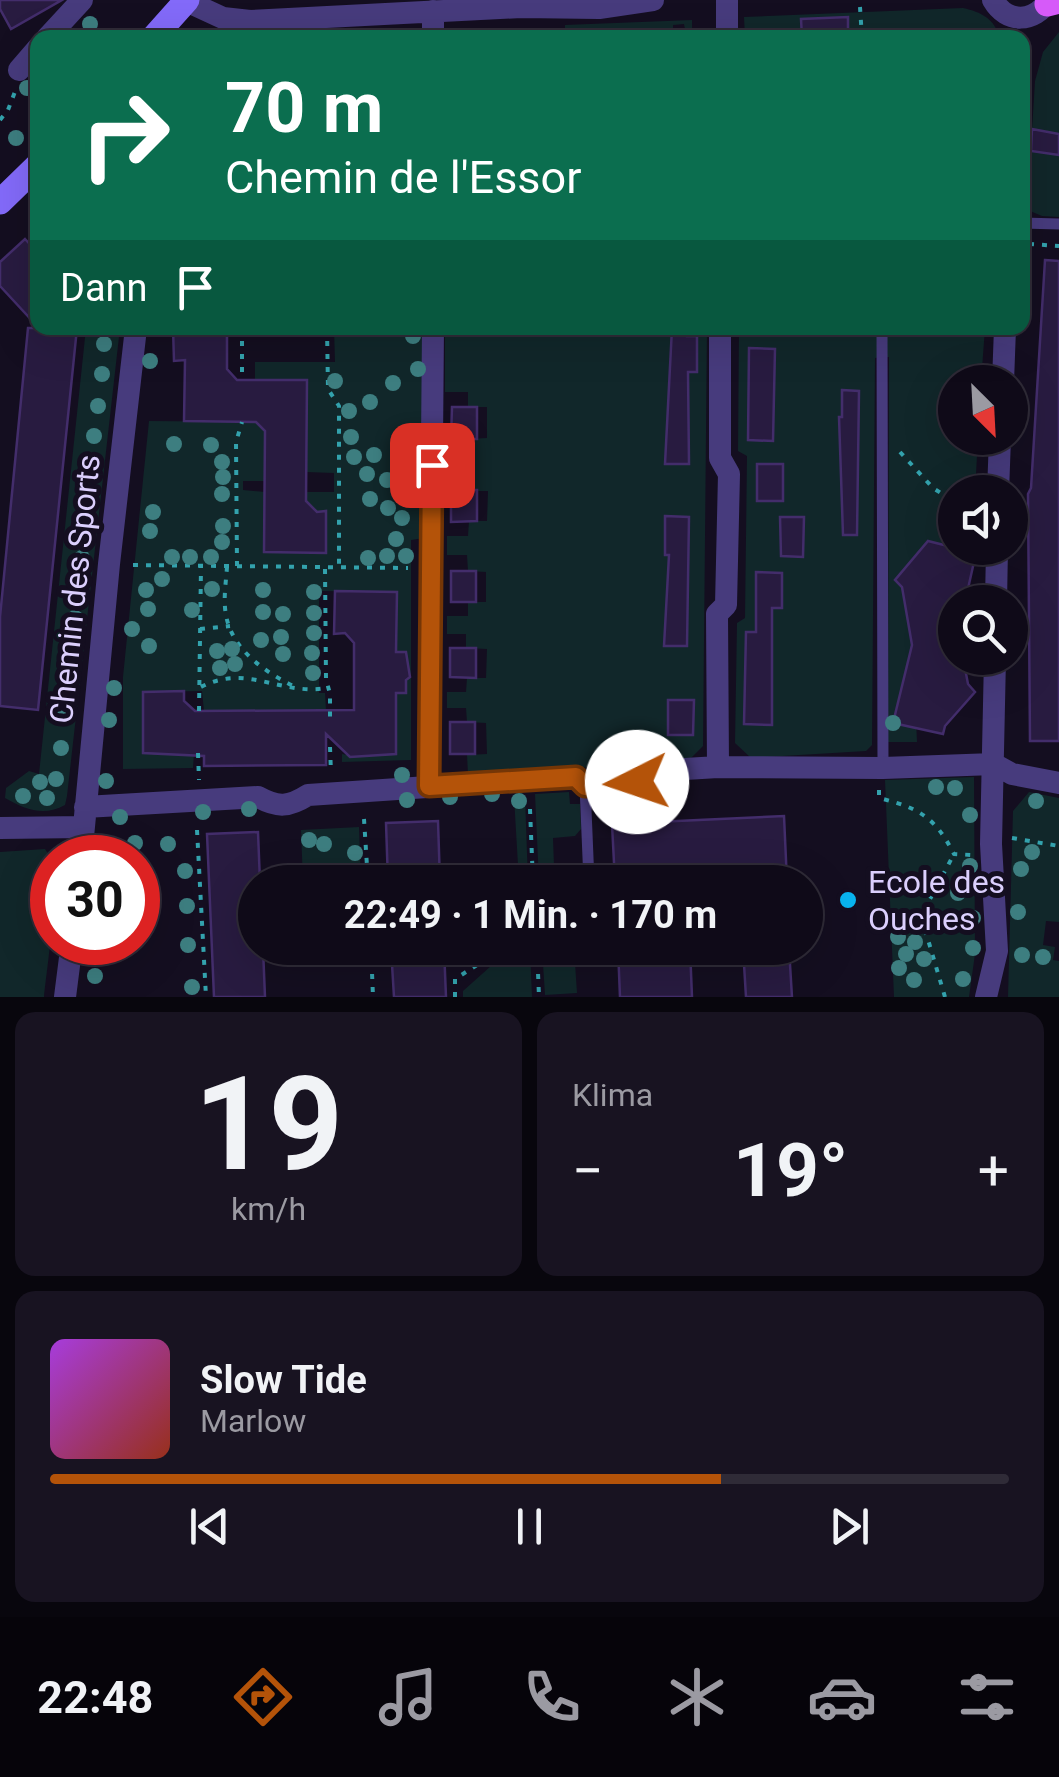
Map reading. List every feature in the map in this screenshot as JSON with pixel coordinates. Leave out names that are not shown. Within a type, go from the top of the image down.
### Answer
[{"type":"main road","points":[[162,30],[186,0]]},
{"type":"main road","points":[[0,202],[30,172]]},
{"type":"street","points":[[55,30],[82,0]]},
{"type":"street","points":[[186,0],[215,15],[238,21],[575,3],[600,8],[653,0]]},
{"type":"street","points":[[726,0],[727,30]]},
{"type":"street","points":[[990,2],[1022,28],[1051,2]]},
{"type":"street","points":[[433,11],[433,30]]},
{"type":"street","points":[[19,70],[30,58]]},
{"type":"street","name":"Chemin des Sports","points":[[84,835],[108,564],[135,335]]},
{"type":"street","points":[[429,786],[433,335]]},
{"type":"street","points":[[718,768],[716,614],[726,605],[729,474],[720,458],[720,335]]},
{"type":"street","points":[[1004,365],[1005,335]]},
{"type":"street","points":[[986,997],[997,926],[991,895],[995,675]]},
{"type":"street","points":[[0,828],[258,796],[273,806],[292,805],[308,795],[576,777],[585,786],[637,782],[652,771],[718,768],[881,774],[994,764],[1012,774],[1059,783]]},
{"type":"street","points":[[65,997],[69,965]]},
{"type":"lane","points":[[1030,223],[1059,224]]},
{"type":"lane","points":[[881,774],[882,335]]},
{"type":"lane","points":[[585,786],[588,865]]},
{"type":"path","points":[[860,7],[861,30]]},
{"type":"path","points":[[0,120],[8,110],[19,70]]},
{"type":"path","points":[[1030,244],[1059,246]]},
{"type":"path","points":[[242,335],[242,380]]},
{"type":"path","points":[[327,335],[328,389],[340,406],[339,568]]},
{"type":"path","points":[[237,567],[236,442],[242,422]]},
{"type":"path","points":[[882,438],[938,492]]},
{"type":"path","points":[[128,565],[431,568]]},
{"type":"path","points":[[199,711],[201,566]]},
{"type":"path","points":[[226,567],[226,615],[230,626],[250,658],[294,687]]},
{"type":"path","points":[[325,569],[330,720]]},
{"type":"path","points":[[200,629],[230,626]]},
{"type":"path","points":[[199,687],[220,677],[239,676],[294,687],[327,688]]},
{"type":"path","points":[[881,774],[879,798],[932,819],[954,854]]},
{"type":"path","points":[[530,809],[532,865]]},
{"type":"path","points":[[364,819],[367,865]]},
{"type":"path","points":[[197,830],[206,997]]},
{"type":"path","points":[[1008,838],[1059,846]]},
{"type":"path","points":[[954,854],[978,856]]},
{"type":"path","points":[[945,997],[921,916],[954,854]]},
{"type":"path","points":[[891,918],[921,916]]},
{"type":"path","points":[[372,965],[373,997]]},
{"type":"path","points":[[456,997],[454,978],[478,965]]},
{"type":"path","points":[[537,965],[539,997]]},
{"type":"green space","points":[[963,8],[986,17],[996,30],[745,30],[744,17]]},
{"type":"green space","points":[[692,20],[692,29],[685,29],[684,24],[673,25],[673,30],[565,30],[565,25]]},
{"type":"green space","points":[[516,28],[516,30],[443,30]]},
{"type":"green space","points":[[1059,32],[1059,217],[1030,211],[1035,81],[1043,52]]},
{"type":"green space","points":[[85,335],[119,335],[65,805],[42,811],[5,798],[6,788],[29,771],[39,774]]},
{"type":"green space","points":[[334,335],[424,335],[424,538],[411,540],[411,760],[342,762],[342,754],[396,754],[396,693],[406,693],[406,653],[396,652],[397,592],[319,591],[319,693],[325,693],[326,710],[204,711],[202,691],[144,692],[176,753],[194,753],[193,768],[123,769],[123,677],[149,421],[256,422],[265,431],[265,481],[243,481],[243,490],[265,492],[264,551],[325,553],[326,512],[317,512],[307,501],[306,492],[334,492],[334,473],[306,472],[307,381],[255,380],[255,362],[335,362]]},
{"type":"green space","points":[[707,335],[703,746],[687,762],[468,774],[467,755],[487,754],[486,723],[467,722],[466,708],[447,708],[447,692],[466,692],[467,678],[486,678],[487,649],[466,648],[466,634],[447,634],[447,616],[468,616],[468,602],[486,602],[486,572],[468,571],[467,555],[447,555],[447,536],[468,536],[469,521],[487,521],[488,491],[468,491],[467,477],[444,478],[443,452],[468,452],[468,439],[487,438],[487,407],[468,407],[468,392],[445,392],[445,337]]},
{"type":"green space","points":[[739,335],[984,335],[982,365],[938,365],[938,455],[977,455],[976,475],[938,475],[938,543],[928,542],[902,587],[912,637],[917,742],[888,742],[889,357],[875,358],[872,745],[866,751],[751,758],[735,743],[737,623],[745,618],[747,456],[738,451]]},
{"type":"green space","points":[[974,777],[975,954],[969,997],[894,997],[885,780]]},
{"type":"green space","points":[[569,792],[570,804],[580,804],[581,829],[575,836],[553,838],[554,865],[538,865],[535,794]]},
{"type":"green space","points":[[1029,792],[1059,798],[1059,922],[1046,921],[1043,945],[1055,947],[1053,960],[1059,961],[1059,997],[1008,997],[1013,811]]},
{"type":"green space","points":[[525,796],[527,865],[518,865],[514,797]]},
{"type":"green space","points":[[359,827],[360,865],[302,865],[301,830]]},
{"type":"green space","points":[[30,850],[30,965],[47,965],[44,997],[0,997],[0,852]]},
{"type":"green space","points":[[492,965],[531,965],[532,997],[463,997],[463,991]]},
{"type":"green space","points":[[543,965],[575,965],[577,993],[545,995]]},
{"type":"building","points":[[0,0],[62,0],[11,29],[0,9]]},
{"type":"building","points":[[848,17],[848,30],[802,30],[801,19]]},
{"type":"building","points":[[1032,129],[1059,134],[1059,155],[1031,151]]},
{"type":"building","points":[[25,239],[30,244],[30,318],[0,286],[0,262]]},
{"type":"building","points":[[1045,260],[1059,261],[1059,741],[1030,741],[1031,488]]},
{"type":"building","points":[[28,328],[30,335],[76,335],[38,710],[0,706],[0,617]]},
{"type":"building","points":[[173,335],[227,335],[227,369],[237,380],[307,380],[306,501],[317,512],[326,511],[326,553],[264,552],[265,431],[256,422],[184,421],[185,360],[174,361]]},
{"type":"building","points":[[672,335],[697,336],[697,372],[688,372],[689,464],[665,464]]},
{"type":"building","points":[[749,348],[775,349],[773,441],[748,440]]},
{"type":"building","points":[[842,390],[859,391],[857,535],[843,535],[839,417]]},
{"type":"building","points":[[452,407],[477,407],[477,439],[451,439]]},
{"type":"building","points":[[757,464],[783,464],[783,501],[757,501]]},
{"type":"building","points":[[451,490],[477,490],[477,521],[451,522]]},
{"type":"building","points":[[665,516],[689,517],[687,646],[664,646],[669,555],[665,555]]},
{"type":"building","points":[[780,517],[804,517],[803,557],[781,556]]},
{"type":"building","points":[[928,541],[938,544],[938,565],[973,565],[969,585],[938,585],[938,675],[966,675],[975,692],[945,726],[943,734],[893,723],[912,645],[902,587],[895,580]]},
{"type":"building","points":[[451,571],[476,571],[476,602],[451,602]]},
{"type":"building","points":[[756,572],[782,573],[782,608],[772,608],[772,725],[744,724],[746,632],[756,632]]},
{"type":"building","points":[[335,591],[397,592],[396,652],[406,652],[410,677],[406,680],[406,693],[396,693],[396,754],[350,757],[326,734],[326,765],[204,766],[204,756],[143,753],[143,692],[184,691],[184,701],[195,711],[354,710],[354,643],[345,633],[334,634]]},
{"type":"building","points":[[450,648],[476,648],[476,678],[450,677]]},
{"type":"building","points":[[668,700],[694,700],[693,735],[668,735]]},
{"type":"building","points":[[450,722],[475,722],[475,754],[450,754]]},
{"type":"building","points":[[784,816],[786,865],[614,865],[612,824]]},
{"type":"building","points":[[438,821],[439,865],[387,865],[386,823]]},
{"type":"building","points":[[258,832],[259,865],[238,865],[238,965],[264,965],[265,997],[214,997],[207,834]]},
{"type":"building","points":[[392,965],[445,965],[446,997],[394,997]]},
{"type":"building","points":[[619,965],[691,965],[692,997],[620,997]]},
{"type":"building","points":[[744,965],[790,965],[792,997],[746,997]]},
{"type":"place","name":"Ecole des Ouches","points":[[848,900]]},
{"type":"route","points":[[432,465],[429,786],[576,777],[585,786],[637,782]]}]
